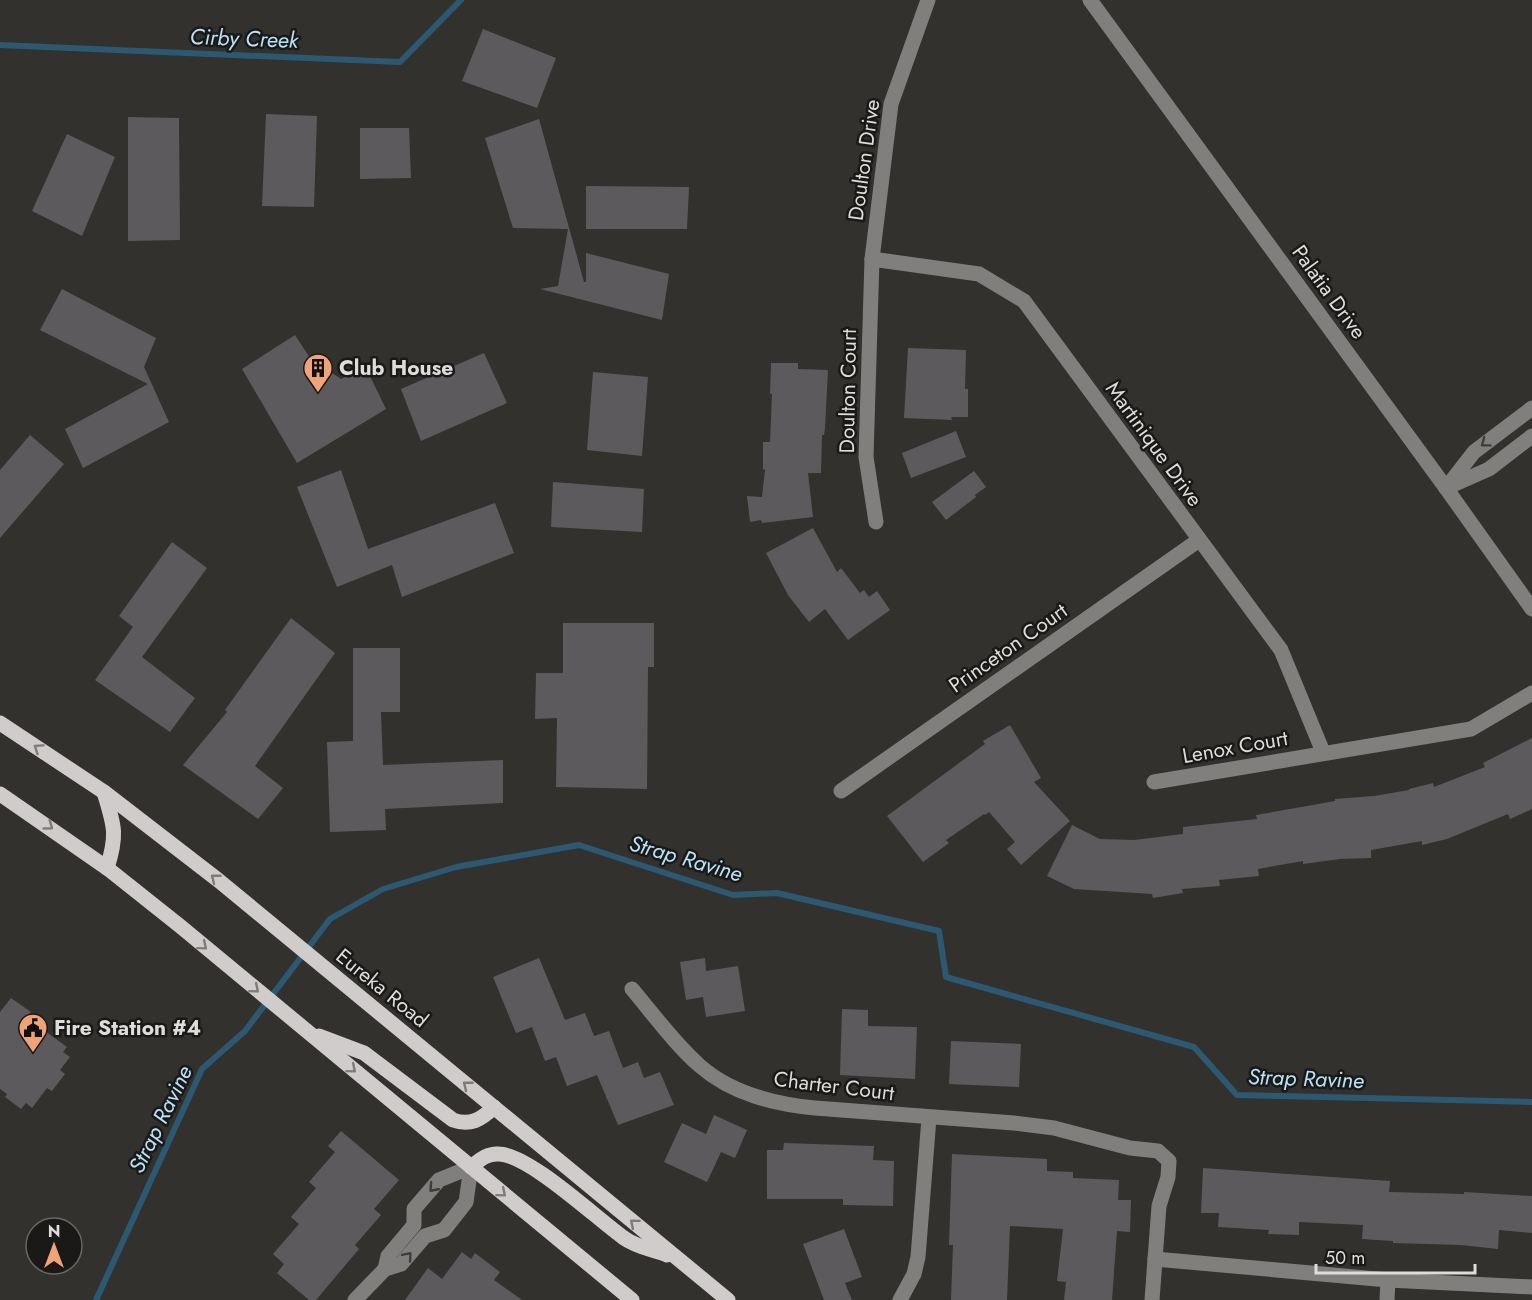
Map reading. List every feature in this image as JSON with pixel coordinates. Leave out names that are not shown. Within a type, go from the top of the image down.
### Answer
[{"type":"main road","name":"Eureka Road","points":[[0,723],[104,792],[260,915],[728,1300]]},
{"type":"main road","points":[[104,792],[115,826],[113,850],[107,868]]},
{"type":"main road","points":[[0,794],[107,868],[632,1300]]},
{"type":"main road","points":[[308,1032],[364,1053],[453,1120],[469,1123],[482,1119],[494,1107]]},
{"type":"main road","points":[[471,1167],[486,1156],[500,1154],[520,1160],[538,1171],[627,1240],[679,1260]]},
{"type":"street","name":"Doulton Drive","points":[[872,259],[891,104],[928,0]]},
{"type":"street","name":"Palatia Drive","points":[[1090,0],[1532,609]]},
{"type":"street","name":"Doulton Court","points":[[872,259],[866,457],[876,522]]},
{"type":"street","name":"Martinique Drive","points":[[872,259],[980,274],[1024,301],[1281,650],[1323,752]]},
{"type":"street","points":[[1446,488],[1474,452],[1532,408]]},
{"type":"street","points":[[1446,488],[1489,469],[1532,436]]},
{"type":"street","name":"Princeton Court","points":[[841,791],[1199,540]]},
{"type":"street","points":[[1323,752],[1471,729],[1532,693]]},
{"type":"street","name":"Lenox Court","points":[[1154,782],[1323,752]]},
{"type":"street","name":"Charter Court","points":[[632,989],[679,1045],[701,1067],[724,1083],[752,1096],[785,1105],[1054,1128],[1130,1148],[1158,1151],[1169,1161],[1168,1178],[1159,1206],[1155,1259]]},
{"type":"street","points":[[900,1300],[914,1274],[918,1257],[929,1118]]},
{"type":"street","points":[[420,1230],[414,1209],[439,1180],[471,1167]]},
{"type":"street","points":[[355,1300],[385,1269],[388,1256],[420,1230],[444,1230],[465,1202],[471,1167]]},
{"type":"street","points":[[1152,1300],[1155,1259],[1388,1280],[1532,1287]]},
{"type":"street","points":[[1387,1300],[1388,1280]]},
{"type":"building","points":[[483,29],[556,58],[537,108],[462,81]]},
{"type":"building","points":[[266,114],[317,116],[314,207],[262,206]]},
{"type":"building","points":[[128,117],[179,118],[180,240],[128,241]]},
{"type":"building","points":[[539,119],[584,282],[586,282],[586,253],[669,274],[662,320],[540,289],[558,286],[568,229],[513,228],[485,138]]},
{"type":"building","points":[[360,128],[409,128],[411,178],[360,179]]},
{"type":"building","points":[[67,134],[115,157],[82,236],[32,211]]},
{"type":"building","points":[[586,186],[689,187],[687,229],[586,229]]},
{"type":"building","points":[[62,289],[156,338],[144,367],[169,422],[83,468],[65,429],[148,384],[40,330]]},
{"type":"building","name":"Club House","points":[[295,335],[310,358],[341,379],[365,366],[386,409],[297,463],[242,369]]},
{"type":"building","points":[[908,348],[966,350],[965,389],[968,389],[968,417],[951,417],[952,420],[904,418]]},
{"type":"building","points":[[484,353],[507,403],[421,441],[401,389]]},
{"type":"building","points":[[771,363],[798,363],[798,369],[828,370],[821,473],[808,473],[813,517],[762,523],[761,520],[750,522],[747,496],[762,497],[765,470],[763,469],[763,442],[770,442]]},
{"type":"building","points":[[593,372],[648,377],[642,456],[587,450]]},
{"type":"building","points":[[956,431],[966,457],[911,478],[902,453]]},
{"type":"building","points":[[30,435],[64,464],[0,538],[0,470]]},
{"type":"building","points":[[341,470],[368,549],[495,503],[514,553],[402,597],[392,565],[337,587],[297,487]]},
{"type":"building","points":[[974,471],[986,487],[946,520],[932,502]]},
{"type":"building","points":[[553,482],[644,489],[642,532],[551,527]]},
{"type":"building","points":[[813,528],[837,572],[841,568],[860,593],[864,590],[869,597],[877,591],[890,610],[848,640],[825,609],[809,622],[788,595],[766,553]]},
{"type":"building","points":[[172,542],[207,568],[142,657],[195,698],[170,732],[95,680],[133,627],[119,616]]},
{"type":"building","points":[[291,618],[335,653],[255,766],[283,788],[258,819],[183,765],[227,712],[225,710]]},
{"type":"building","points":[[563,623],[654,623],[654,667],[648,667],[647,789],[556,787],[557,718],[535,719],[536,673],[563,673]]},
{"type":"building","points":[[353,648],[400,648],[400,712],[381,712],[383,765],[503,760],[503,803],[385,809],[386,830],[330,832],[327,742],[353,741]]},
{"type":"building","points":[[1010,725],[1041,778],[1034,782],[1070,821],[1021,865],[1007,849],[1015,842],[989,812],[946,840],[949,843],[923,862],[887,816],[985,744],[983,741]]},
{"type":"building","points":[[1532,738],[1532,809],[1510,819],[1508,814],[1447,839],[1422,845],[1422,841],[1371,850],[1371,858],[1303,864],[1303,861],[1258,869],[1259,876],[1219,880],[1220,886],[1182,889],[1183,893],[1153,898],[1152,894],[1074,889],[1047,876],[1072,825],[1100,839],[1134,840],[1183,834],[1183,827],[1257,819],[1256,815],[1335,801],[1335,799],[1374,796],[1433,783],[1434,787],[1485,767],[1483,763]]},
{"type":"building","points":[[539,958],[565,1020],[585,1013],[594,1036],[609,1031],[623,1068],[638,1062],[644,1078],[660,1072],[674,1105],[618,1125],[597,1075],[567,1086],[556,1057],[545,1061],[532,1027],[516,1033],[493,977]]},
{"type":"building","points":[[705,958],[706,971],[738,966],[745,1011],[706,1017],[703,997],[686,1000],[680,962]]},
{"type":"building","name":"Fire Station #4","points":[[11,998],[31,1012],[27,1018],[67,1047],[63,1052],[70,1057],[60,1070],[65,1074],[52,1091],[47,1088],[32,1108],[26,1103],[21,1109],[5,1097],[7,1094],[0,1089],[0,1012]]},
{"type":"building","points":[[842,1009],[868,1010],[868,1026],[917,1027],[915,1079],[840,1075]]},
{"type":"building","points":[[951,1041],[1021,1044],[1019,1087],[949,1084]]},
{"type":"building","points":[[714,1115],[747,1130],[735,1158],[721,1152],[707,1182],[664,1162],[682,1123],[706,1134]]},
{"type":"building","points":[[341,1131],[399,1180],[374,1209],[381,1215],[355,1245],[359,1249],[316,1300],[309,1300],[277,1273],[284,1264],[273,1254],[299,1224],[291,1217],[316,1188],[309,1182],[335,1152],[328,1146]]},
{"type":"building","points":[[784,1143],[874,1146],[873,1160],[894,1161],[893,1206],[843,1205],[843,1199],[767,1199],[767,1150],[783,1150]]},
{"type":"building","points":[[952,1154],[1047,1159],[1047,1171],[1073,1172],[1073,1178],[1119,1180],[1118,1200],[1131,1200],[1130,1232],[1117,1231],[1112,1300],[1064,1300],[1066,1282],[1057,1281],[1063,1229],[1010,1226],[1007,1300],[951,1300],[953,1245],[949,1245]]},
{"type":"building","points":[[1203,1168],[1390,1181],[1389,1192],[1464,1194],[1464,1192],[1532,1196],[1532,1233],[1499,1230],[1498,1249],[1362,1239],[1363,1225],[1299,1222],[1299,1235],[1268,1234],[1269,1230],[1218,1227],[1219,1213],[1201,1213]]},
{"type":"building","points":[[844,1229],[862,1277],[845,1283],[852,1300],[824,1300],[803,1244]]},
{"type":"building","points":[[462,1252],[471,1259],[475,1253],[500,1272],[494,1280],[522,1300],[405,1300],[428,1268],[442,1279]]},
{"type":"waterway","name":"Cirby Creek","points":[[0,45],[400,62],[461,0]]},
{"type":"waterway","name":"Strap Ravine","points":[[96,1300],[202,1069],[245,1031],[330,919],[383,889],[456,867],[579,845],[733,895],[777,893],[939,931],[946,977],[1194,1047],[1237,1095],[1532,1102]]},
{"type":"place","name":"Club House","points":[[318,394]]},
{"type":"place","name":"Fire Station #4","points":[[33,1054]]}]
